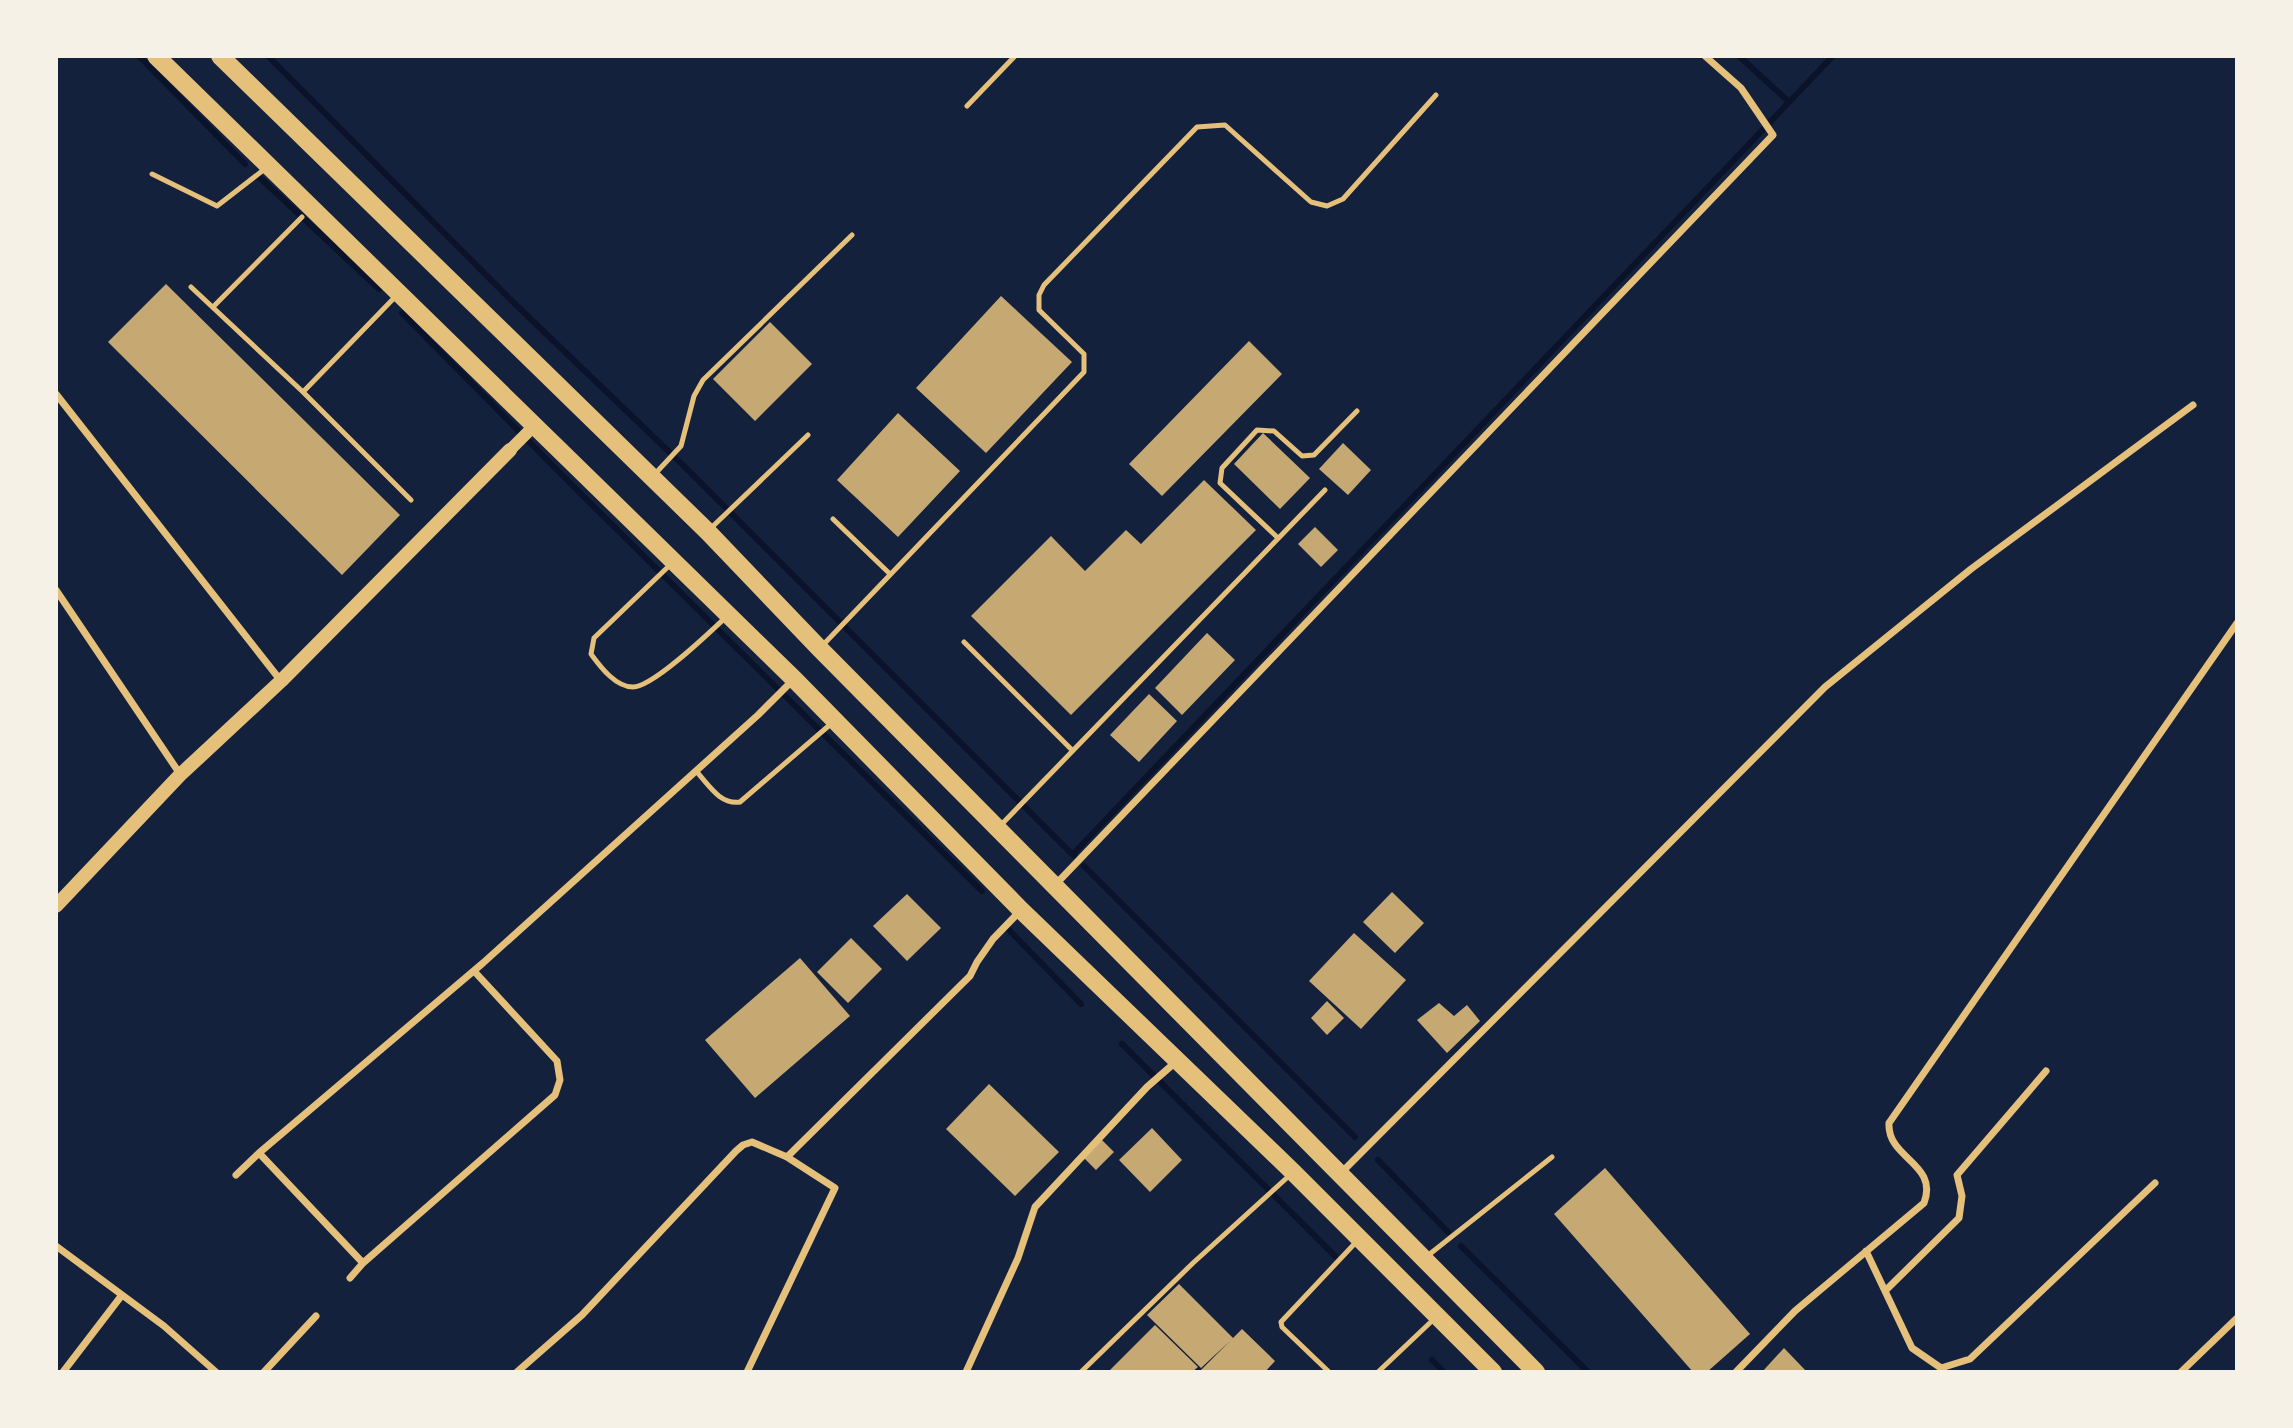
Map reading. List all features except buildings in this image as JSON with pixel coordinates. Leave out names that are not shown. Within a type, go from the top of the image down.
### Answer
[{"type":"main road","points":[[156,56],[399,293],[531,429],[788,685],[835,721],[1018,912],[1172,1065],[1289,1175],[1361,1237],[1493,1372]]},
{"type":"main road","points":[[221,56],[708,532],[820,649],[1056,884],[1536,1372]]},
{"type":"main road","points":[[56,906],[180,775],[281,681],[510,450]]},
{"type":"street","points":[[1056,884],[1773,135],[1741,88],[1705,56]]},
{"type":"street","points":[[56,394],[281,681]]},
{"type":"street","points":[[1340,1174],[1825,687],[1971,569],[2193,405]]},
{"type":"street","points":[[510,450],[531,429]]},
{"type":"street","points":[[56,590],[180,775]]},
{"type":"street","points":[[1736,1372],[1795,1311],[1924,1203],[1927,1195],[1924,1174],[1892,1142],[1888,1132],[1896,1109],[2237,623]]},
{"type":"street","points":[[236,1175],[474,971],[788,685]]},
{"type":"street","points":[[787,1157],[970,976],[977,962],[1018,912]]},
{"type":"street","points":[[350,1278],[363,1263],[555,1095],[560,1080],[557,1061],[474,971]]},
{"type":"street","points":[[966,1372],[1018,1258],[1035,1207],[1147,1087],[1172,1065]]},
{"type":"street","points":[[1885,1291],[1959,1218],[1962,1196],[1957,1175],[2046,1071]]},
{"type":"street","points":[[517,1372],[582,1315],[743,1145],[752,1142],[787,1157],[835,1188],[747,1372]]},
{"type":"street","points":[[259,1153],[363,1263]]},
{"type":"street","points":[[1866,1251],[1912,1348],[1941,1368],[1970,1359],[2155,1183]]},
{"type":"street","points":[[56,1246],[164,1326],[216,1372]]},
{"type":"street","points":[[63,1372],[122,1295]]},
{"type":"street","points":[[264,1372],[316,1316]]},
{"type":"street","points":[[2181,1372],[2237,1318]]},
{"type":"lane","points":[[967,106],[1015,56]]},
{"type":"lane","points":[[820,649],[1084,372],[1084,354],[1039,310],[1039,295],[1044,285],[1197,127],[1225,125],[1311,202],[1327,206],[1343,199],[1436,95]]},
{"type":"lane","points":[[152,174],[217,206],[268,166]]},
{"type":"lane","points":[[213,307],[302,218]]},
{"type":"lane","points":[[651,478],[681,446],[698,386],[852,235]]},
{"type":"lane","points":[[191,287],[303,392],[411,500]]},
{"type":"lane","points":[[303,392],[399,293]]},
{"type":"lane","points":[[1278,538],[1220,483],[1222,468],[1257,430],[1274,431],[1302,456],[1314,455],[1357,411]]},
{"type":"lane","points":[[708,532],[808,435]]},
{"type":"lane","points":[[998,828],[1325,490]]},
{"type":"lane","points":[[833,519],[890,574]]},
{"type":"lane","points":[[670,565],[594,638],[591,654],[600,667],[616,681],[633,687],[653,680],[724,619]]},
{"type":"lane","points":[[964,642],[1072,750]]},
{"type":"lane","points":[[696,771],[723,801],[740,802],[835,721]]},
{"type":"lane","points":[[1424,1259],[1552,1157]]},
{"type":"lane","points":[[1081,1372],[1193,1263],[1289,1175]]},
{"type":"lane","points":[[1329,1372],[1282,1327],[1281,1322],[1361,1237]]},
{"type":"lane","points":[[1378,1372],[1437,1316]]},
{"type":"waterway","points":[[139,56],[245,164]]},
{"type":"waterway","points":[[268,56],[1074,856]]},
{"type":"waterway","points":[[1739,56],[1789,102]]},
{"type":"waterway","points":[[1073,854],[1833,56]]},
{"type":"waterway","points":[[258,176],[379,289]]},
{"type":"waterway","points":[[402,313],[982,891]]},
{"type":"waterway","points":[[1084,866],[1355,1137]]},
{"type":"waterway","points":[[1008,929],[1081,1004]]},
{"type":"waterway","points":[[1122,1044],[1335,1256]]},
{"type":"waterway","points":[[1378,1160],[1448,1232]]},
{"type":"waterway","points":[[1461,1246],[1588,1372]]},
{"type":"waterway","points":[[1432,1360],[1444,1372]]}]
